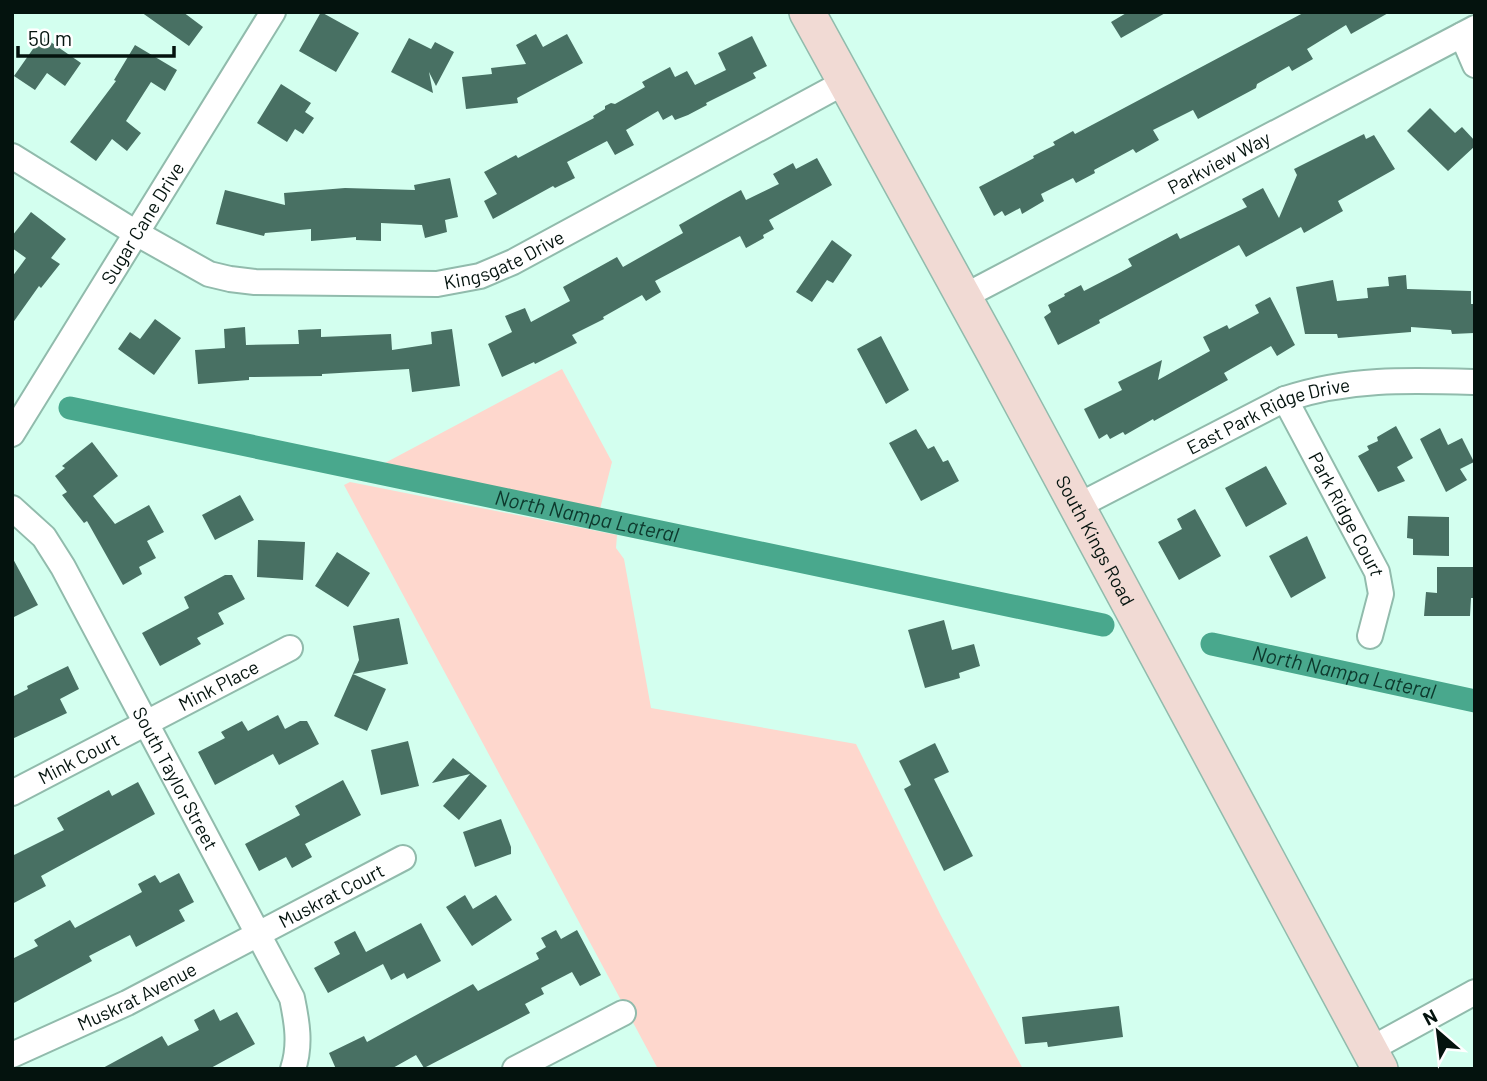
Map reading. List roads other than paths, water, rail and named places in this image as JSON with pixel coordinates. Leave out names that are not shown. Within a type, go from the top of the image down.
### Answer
[{"type":"main road","name":"South Kings Road","points":[[807,12],[1375,1059]]},
{"type":"street","name":"Sugar Cane Drive","points":[[12,434],[273,12]]},
{"type":"street","points":[[1468,32],[1475,65]]},
{"type":"street","name":"Parkview Way","points":[[963,297],[1468,32]]},
{"type":"street","name":"Kingsgate Drive","points":[[12,156],[136,233],[209,274],[255,282],[437,284],[480,276],[546,245],[845,82]]},
{"type":"street","name":"East Park Ridge Drive","points":[[1076,507],[1284,399],[1318,388],[1389,380],[1475,382]]},
{"type":"street","name":"Park Ridge Court","points":[[1284,399],[1377,572],[1381,594],[1370,636]]},
{"type":"street","name":"South Taylor Street","points":[[12,508],[44,537],[292,998],[298,1028],[293,1069]]},
{"type":"street","name":"Mink Place","points":[[146,723],[290,648]]},
{"type":"street","name":"Mink Court","points":[[12,793],[146,723]]},
{"type":"street","name":"Muskrat Court","points":[[259,934],[402,858]]},
{"type":"street","name":"Muskrat Avenue","points":[[12,1055],[127,1003],[259,934]]},
{"type":"street","points":[[1375,1059],[1475,992]]},
{"type":"street","points":[[515,1069],[623,1013]]},
{"type":"waterway","name":"North Nampa Lateral","points":[[70,408],[1103,625]]},
{"type":"waterway","name":"North Nampa Lateral","points":[[1212,644],[1475,701]]}]
